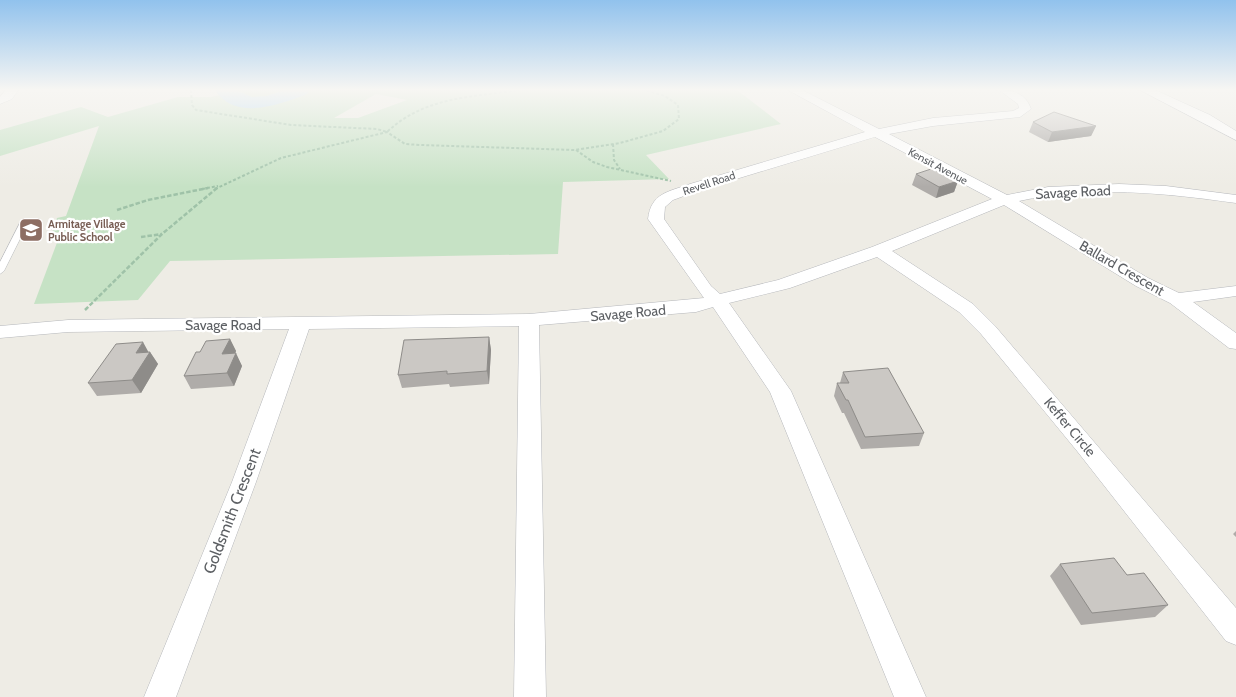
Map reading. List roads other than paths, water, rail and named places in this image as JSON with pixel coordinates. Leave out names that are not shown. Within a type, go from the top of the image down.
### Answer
[{"type":"street","name":"Kensit Avenue","points":[[856,123],[1003,200]]},
{"type":"street","name":"Revell Road","points":[[718,302],[706,290],[656,219],[657,206],[668,197],[695,187],[876,133],[930,123]]},
{"type":"street","points":[[1214,123],[1236,136]]},
{"type":"street","name":"Savage Road","points":[[0,332],[68,326],[529,320],[677,309],[718,302],[784,284],[878,251],[1003,200],[1047,191],[1175,192],[1236,199]]},
{"type":"street","name":"Ballard Crescent","points":[[1003,200],[1021,208],[1142,282],[1176,299],[1236,343]]},
{"type":"street","name":"Keffer Circle","points":[[878,251],[892,258],[966,308],[988,330],[1085,445],[1236,631]]},
{"type":"street","points":[[1176,299],[1236,291]]},
{"type":"street","points":[[718,302],[780,391],[910,697]]},
{"type":"street","points":[[529,320],[530,697]]},
{"type":"street","name":"Goldsmith Crescent","points":[[160,697],[244,482],[301,324]]},
{"type":"lane","points":[[0,271],[24,223]]},
{"type":"place","name":"Armitage Village Public School","points":[[31,230]]}]
